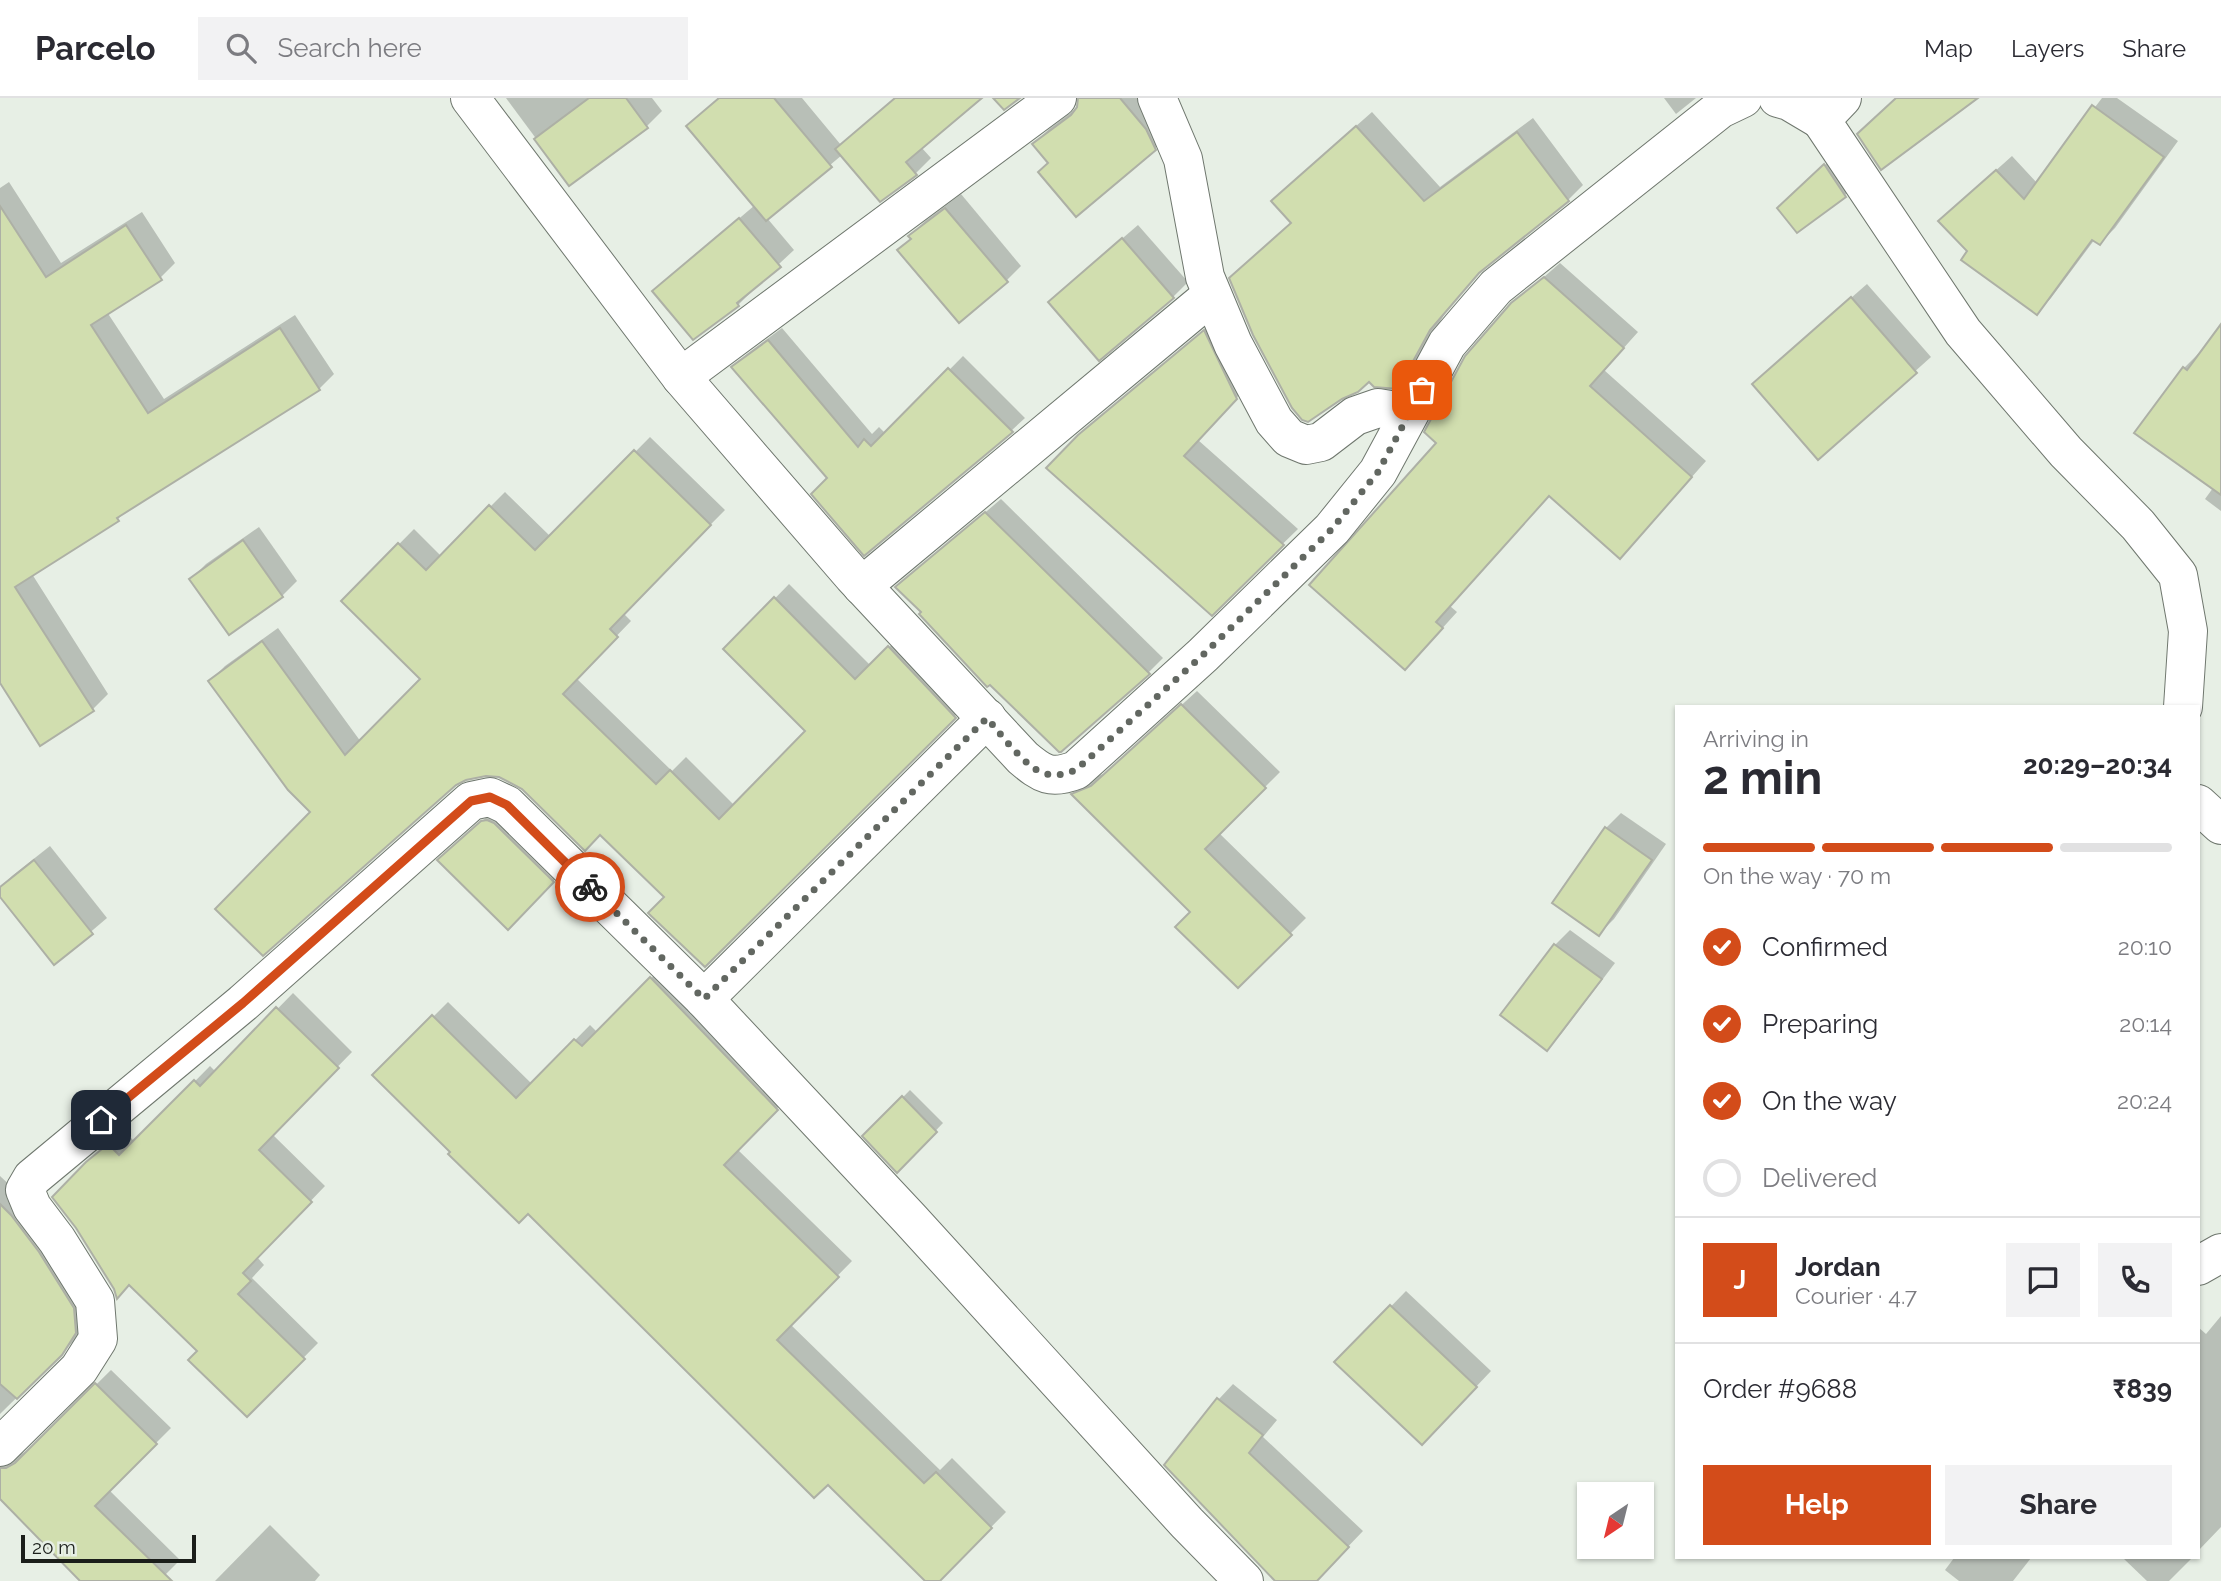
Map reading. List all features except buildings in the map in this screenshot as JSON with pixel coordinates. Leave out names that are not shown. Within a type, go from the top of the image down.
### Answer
[{"type":"street","points":[[471,98],[681,377],[862,586],[1023,758],[1041,773],[1062,776],[1076,770],[1203,655],[1332,529],[1378,472],[1447,344],[1496,287],[1720,109],[1743,98]]},
{"type":"street","points":[[681,377],[1057,98]]},
{"type":"street","points":[[1157,98],[1183,159],[1205,277],[1233,344],[1274,421],[1289,438],[1306,445],[1321,442],[1355,416],[1378,408],[1409,413]]},
{"type":"street","points":[[1778,98],[1831,109],[1964,332],[2066,452],[2138,525],[2178,575],[2188,631],[2183,705]]},
{"type":"street","points":[[862,586],[1212,295]]},
{"type":"street","points":[[704,999],[987,718]]},
{"type":"street","points":[[0,1447],[79,1369],[98,1339],[95,1301],[57,1240],[32,1207],[25,1191],[32,1178],[243,1003],[471,801],[490,797],[507,805],[704,999],[910,1219],[1187,1523],[1244,1581]]},
{"type":"street","points":[[2200,806],[2221,825]]},
{"type":"street","points":[[2200,1265],[2221,1253]]},
{"type":"way so far","points":[[590,887],[704,999],[987,718],[1023,758],[1041,773],[1062,776],[1076,770],[1203,655],[1332,529],[1378,472],[1422,390]]},
{"type":"route","points":[[101,1120],[243,1003],[471,801],[490,797],[507,805],[590,887]]}]
